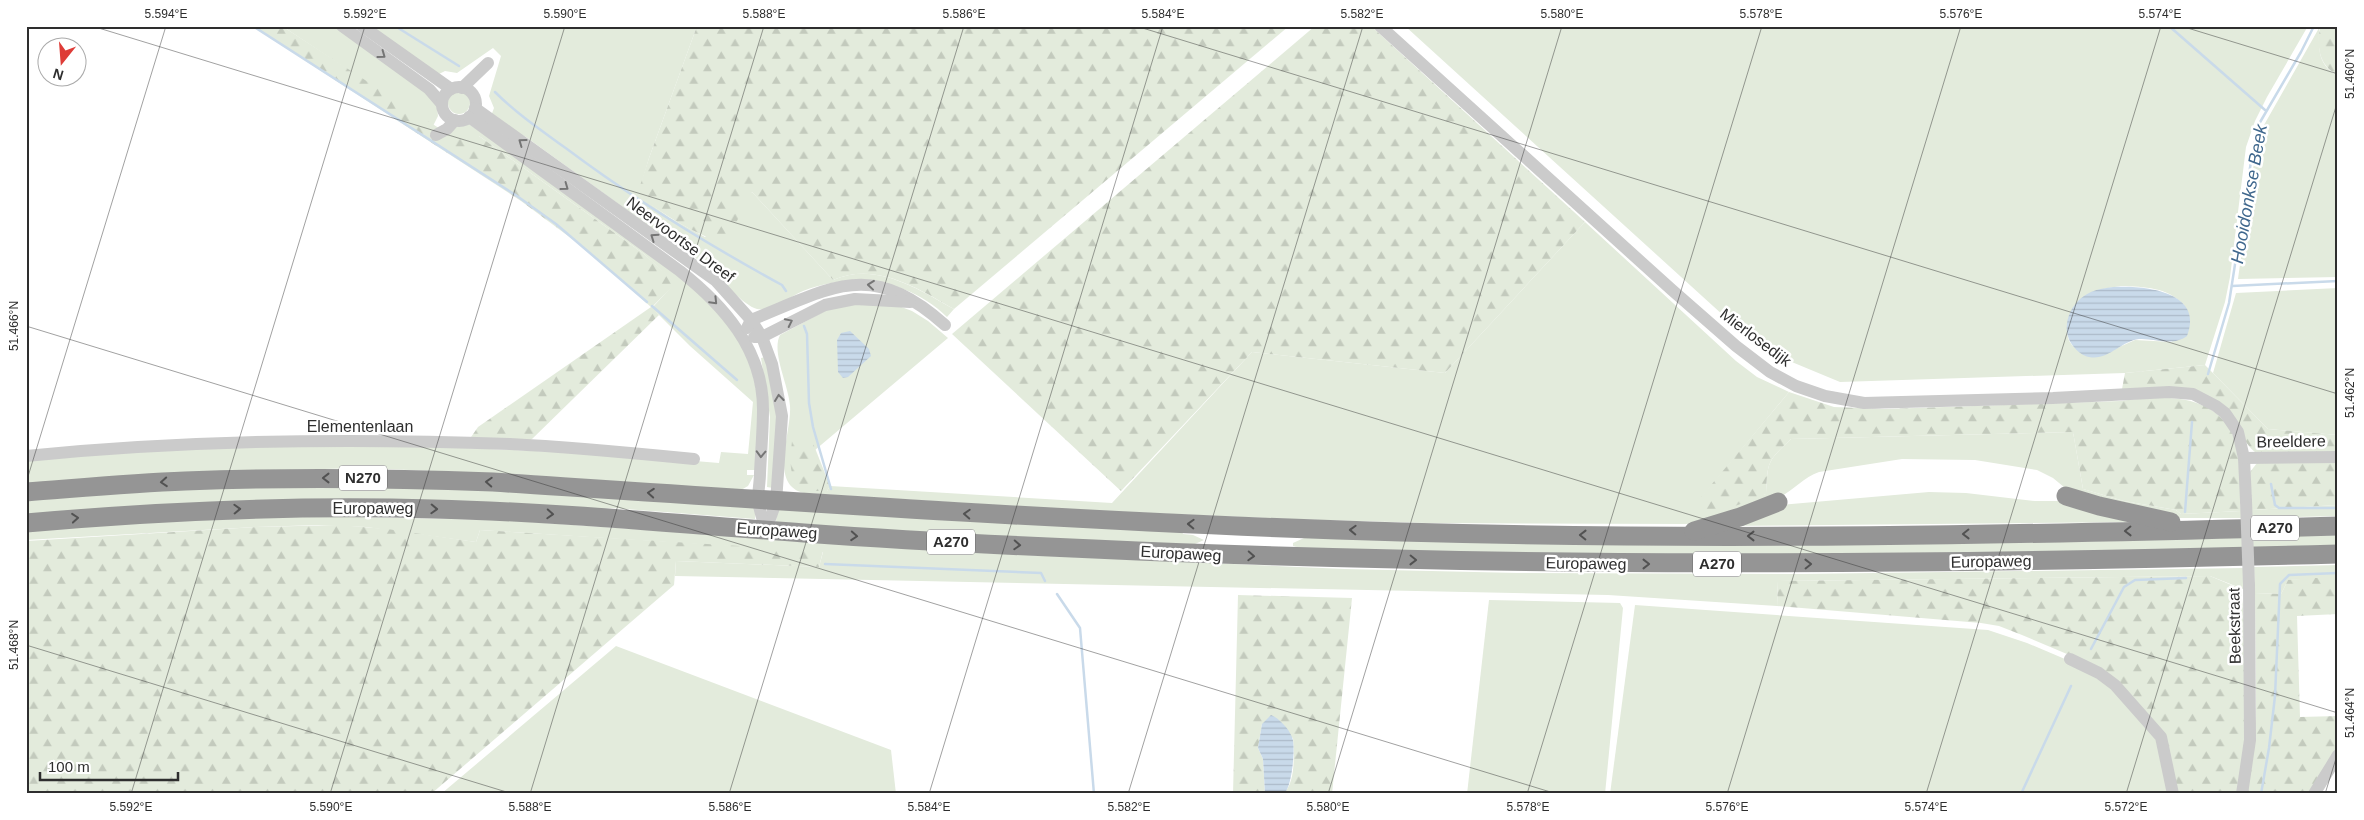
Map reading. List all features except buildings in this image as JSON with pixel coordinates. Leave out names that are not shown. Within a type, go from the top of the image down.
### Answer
[{"type":"highway","name":"Europaweg","points":[[26,492],[192,481],[384,479],[493,482],[767,501],[1144,523],[1402,532],[1678,536],[2212,530],[2338,526]]},
{"type":"highway","name":"A270","points":[[2066,496],[2146,518],[2212,530]]},
{"type":"highway","name":"A270","points":[[1678,536],[1740,517],[1778,502]]},
{"type":"highway","name":"Europaweg","points":[[26,523],[125,514],[262,508],[370,508],[596,517],[766,530],[1029,546],[1274,557],[1592,563],[1912,562],[2338,554]]},
{"type":"street","points":[[342,26],[429,89],[447,112],[462,120],[472,107],[488,63],[457,88],[446,93],[447,112]]},
{"type":"street","points":[[362,26],[457,88],[472,107]]},
{"type":"street","name":"Mierlosedijk","points":[[1380,26],[1736,346],[1770,372],[1796,386],[1825,396],[1864,403],[2043,399],[2183,392],[2207,399],[2225,413],[2238,432],[2244,458]]},
{"type":"street","name":"Neervoortse Dreef","points":[[472,107],[716,281],[751,320],[762,337],[773,368],[782,416],[767,501]]},
{"type":"street","name":"Neervoortse Dreef","points":[[472,107],[680,270],[719,306],[744,337],[756,366],[763,407],[767,501],[766,530]]},
{"type":"street","points":[[913,302],[855,298],[825,305],[762,337],[744,337],[751,320],[827,290],[855,284],[893,290],[913,302],[945,325]]},
{"type":"street","name":"Elementenlaan","points":[[26,456],[83,451],[282,441],[512,444],[694,459]]},
{"type":"street","name":"Breeldere","points":[[2244,458],[2338,457]]},
{"type":"street","name":"Beekstraat","points":[[2242,794],[2250,740],[2249,585],[2244,458]]},
{"type":"street","points":[[2070,659],[2099,673],[2115,685],[2161,737],[2173,794]]},
{"type":"street","points":[[2314,794],[2338,755]]},
{"type":"green space","points":[[252,26],[282,26],[451,136],[457,133],[479,136],[644,254],[676,283],[652,307],[659,315],[531,440],[469,440],[478,427],[651,307],[587,250],[521,201]]},
{"type":"green space","points":[[282,26],[338,26],[436,100],[438,116],[433,126]]},
{"type":"green space","points":[[366,26],[697,26],[649,158],[638,195],[670,218],[705,237],[752,192],[833,280],[849,275],[881,276],[911,286],[954,309],[947,317],[932,304],[915,294],[897,287],[860,281],[822,285],[803,291],[769,308],[757,309],[751,307],[696,258],[526,137],[504,126],[491,116],[494,108],[489,96],[501,56],[493,48],[457,73],[445,71],[439,74]]},
{"type":"green space","points":[[697,26],[1289,26],[954,309],[912,286],[881,276],[849,275],[833,280],[752,192],[725,244],[701,235],[679,223],[637,195]]},
{"type":"green space","points":[[1315,26],[1371,26],[1585,222],[1445,373],[1252,352],[1121,491],[952,334]]},
{"type":"green space","points":[[1405,26],[2308,26],[2267,97],[2255,121],[2246,147],[2230,277],[2225,302],[2205,365],[2125,373],[1840,382],[1787,360],[1724,316]],"holes":[[[2121,286],[2163,291],[2184,305],[2172,342],[2135,340],[2097,357],[2074,347],[2068,339],[2070,317],[2073,308],[2093,292]]]},
{"type":"green space","points":[[2320,26],[2338,26],[2338,76],[2326,66],[2320,55]]},
{"type":"green space","points":[[2319,28],[2319,49],[2323,61],[2338,76],[2338,277],[2238,279],[2255,155],[2264,125]]},
{"type":"green space","points":[[459,92],[467,95],[470,103],[467,111],[459,114],[451,111],[448,103],[451,95]]},
{"type":"green space","points":[[463,124],[469,124],[634,239],[712,304],[735,332],[752,369],[759,405],[755,470],[747,470],[747,475],[754,475],[748,486],[741,490],[509,474],[359,468],[179,473],[26,484],[26,458],[151,448],[402,445],[623,455],[719,463],[721,452],[748,454],[753,402],[690,346],[652,308],[675,283],[644,254],[479,136],[451,136],[447,134]]},
{"type":"green space","points":[[1585,222],[1736,361],[1757,377],[1789,392],[1687,515],[1766,494],[1770,462],[1791,439],[2073,432],[2083,489],[2124,501],[2176,510],[2181,514],[2241,511],[2241,518],[2163,518],[2070,492],[2053,478],[2037,470],[1975,460],[1902,459],[1819,472],[1780,497],[1758,506],[1722,518],[1686,524],[1426,523],[1056,509],[804,493],[793,488],[787,480],[784,469],[784,456],[790,406],[779,360],[778,342],[780,335],[838,304],[896,305],[912,311],[928,321],[948,338],[815,450],[792,442],[827,491],[830,486],[1112,503],[1252,352],[1445,373]]},
{"type":"green space","points":[[2338,288],[2338,435],[2268,429],[2213,373],[2236,293]]},
{"type":"green space","points":[[765,357],[777,405],[773,488],[767,487],[770,417],[761,358]]},
{"type":"green space","points":[[2205,365],[2268,429],[2338,435],[2338,454],[2258,454],[2249,446],[2221,403],[2122,389],[2125,373]]},
{"type":"green space","points":[[1789,392],[1834,407],[1885,409],[2120,401],[2155,398],[2173,398],[2189,401],[2205,406],[2218,415],[2229,428],[2239,451],[2241,511],[2181,514],[2176,510],[2124,501],[2083,489],[2073,432],[1791,439],[1770,462],[1766,494],[1725,510],[1686,515]]},
{"type":"green space","points":[[792,441],[813,443],[830,486],[827,491],[803,491],[798,485],[791,468]]},
{"type":"green space","points":[[2338,460],[2338,505],[2252,510],[2250,472],[2257,463]]},
{"type":"green space","points":[[415,485],[756,506],[755,519],[612,508],[588,511],[26,517],[26,499],[211,487]]},
{"type":"green space","points":[[1929,492],[1966,493],[2035,501],[2068,501],[2142,522],[1722,526],[1780,505]]},
{"type":"green space","points":[[2338,505],[2338,516],[2252,518],[2252,510]]},
{"type":"green space","points":[[777,508],[1181,530],[1183,534],[1193,535],[1204,540],[1195,544],[1036,542],[776,522]]},
{"type":"green space","points":[[302,516],[499,520],[984,553],[1345,569],[1517,573],[1803,574],[2243,568],[2243,589],[2210,576],[1778,581],[1777,606],[1608,595],[675,576],[676,561],[819,567],[823,552],[480,530],[476,542],[366,527],[319,525],[26,540],[26,531],[131,523]]},
{"type":"green space","points":[[339,525],[387,529],[476,542],[480,530],[823,551],[819,567],[676,561],[674,585],[431,794],[26,794],[26,541],[256,527]]},
{"type":"green space","points":[[2338,532],[2338,550],[1838,559],[1304,549],[1293,546],[1293,543],[1304,538]]},
{"type":"green space","points":[[2338,565],[2338,578],[2288,580],[2281,594],[2255,593],[2254,567]]},
{"type":"green space","points":[[2210,576],[2241,589],[2245,629],[2245,738],[2238,794],[2174,794],[2161,737],[2119,682],[2074,657],[2022,635],[1999,626],[1981,623],[1777,606],[1778,581]]},
{"type":"green space","points":[[2338,578],[2338,614],[2297,616],[2300,717],[2338,716],[2338,746],[2308,794],[2246,794],[2256,715],[2255,593],[2281,594],[2288,580]]},
{"type":"green space","points":[[1238,595],[1352,598],[1332,794],[1283,794],[1292,776],[1294,760],[1293,738],[1262,724],[1258,748],[1263,759],[1265,794],[1233,794]]},
{"type":"green space","points":[[1489,600],[1620,603],[1623,608],[1605,794],[1467,794]]},
{"type":"green space","points":[[1635,605],[1988,630],[2027,643],[2119,682],[2161,737],[2172,794],[1610,794]]},
{"type":"green space","points":[[616,646],[891,750],[896,794],[441,794]]},
{"type":"water","points":[[2113,287],[2140,287],[2168,294],[2179,300],[2187,309],[2190,321],[2187,336],[2170,342],[2139,339],[2126,343],[2102,356],[2089,357],[2082,354],[2069,339],[2067,331],[2067,323],[2072,308],[2091,292]]},
{"type":"water","points":[[850,331],[869,349],[871,356],[848,377],[843,378],[838,372],[837,340],[841,333]]},
{"type":"water","points":[[1271,715],[1286,727],[1291,734],[1294,749],[1289,784],[1287,790],[1280,794],[1265,794],[1263,759],[1258,748],[1262,724]]},
{"type":"waterway","points":[[253,26],[517,196],[556,224],[647,302]]},
{"type":"waterway","points":[[395,26],[459,66]]},
{"type":"waterway","points":[[2169,26],[2265,110]]},
{"type":"waterway","name":"Hooidonkse Beek","points":[[2208,374],[2229,303],[2252,155],[2259,124],[2314,26]]},
{"type":"waterway","points":[[495,92],[530,122],[645,204],[726,254],[782,285],[786,291]]},
{"type":"waterway","name":"Hooidonkse Beek","points":[[2232,286],[2338,281]]},
{"type":"waterway","points":[[652,306],[737,380]]},
{"type":"waterway","points":[[804,326],[807,334],[809,403],[813,427],[831,489]]},
{"type":"waterway","name":"Hooidonkse Beek","points":[[2185,512],[2192,422]]},
{"type":"waterway","points":[[2271,484],[2275,505],[2279,508],[2338,508]]},
{"type":"waterway","points":[[825,564],[1041,573],[1045,581]]},
{"type":"waterway","points":[[2261,794],[2275,696],[2280,584],[2289,575],[2338,573]]},
{"type":"waterway","name":"Hooidonkse Beek","points":[[2091,649],[2124,587],[2135,580],[2186,578]]},
{"type":"waterway","points":[[1057,594],[1080,628],[1094,794]]},
{"type":"waterway","name":"Hooidonkse Beek","points":[[2021,794],[2071,686]]}]
